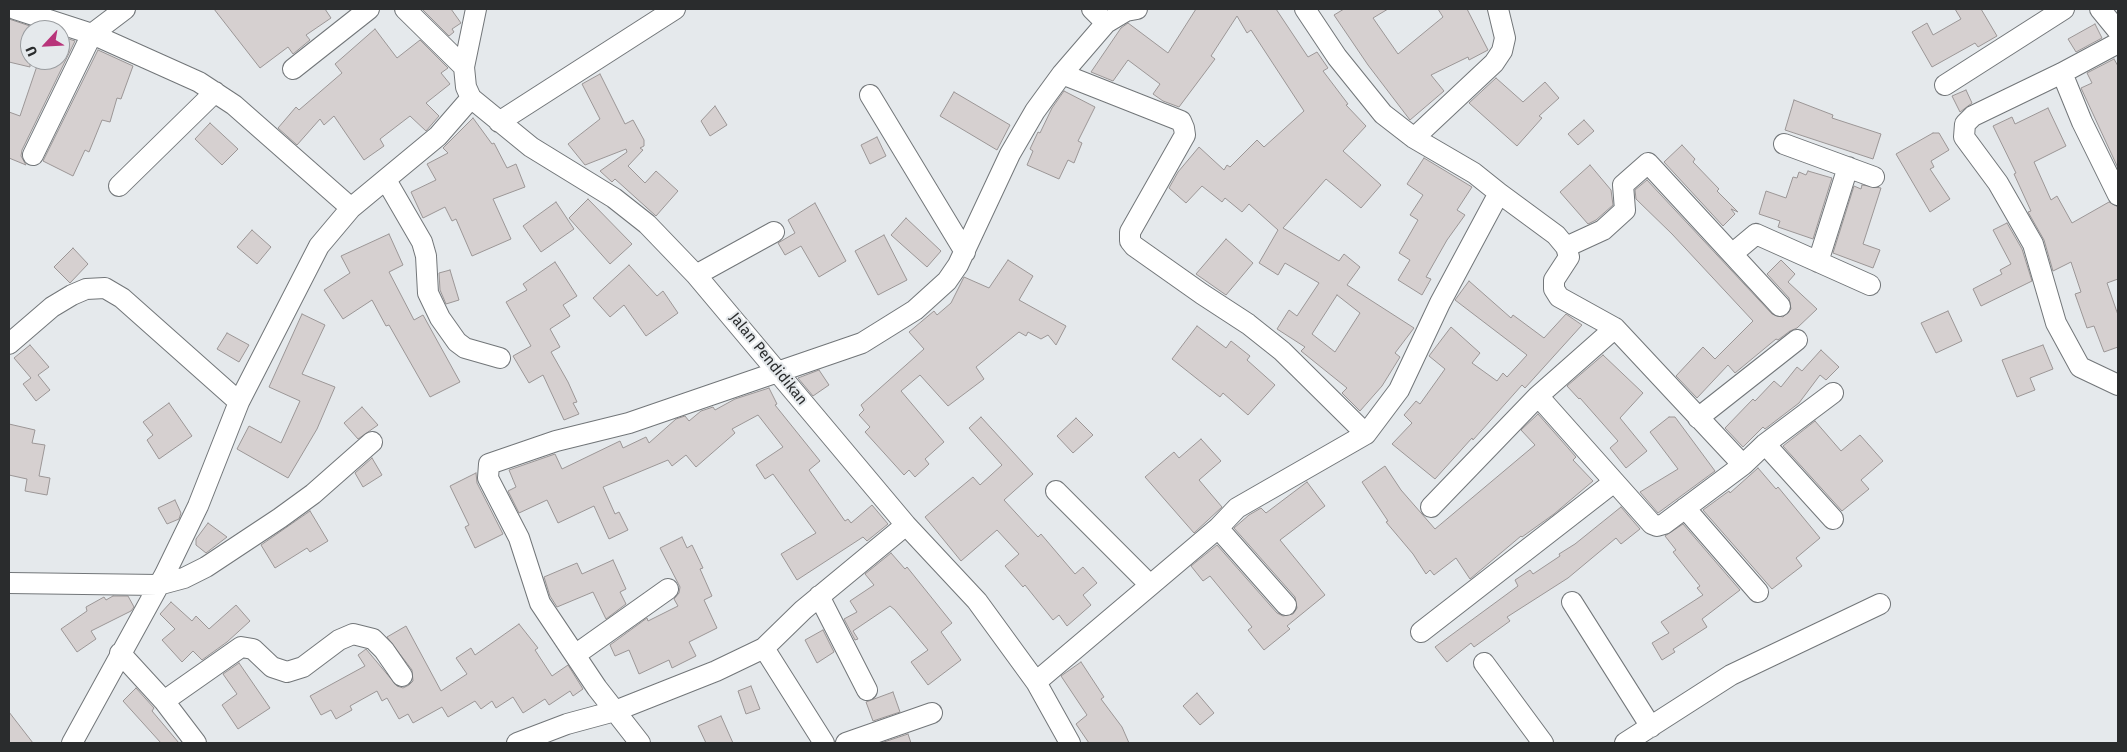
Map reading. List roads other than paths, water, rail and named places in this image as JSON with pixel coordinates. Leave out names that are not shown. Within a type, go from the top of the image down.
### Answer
[{"type":"street","points":[[15,9],[92,34],[177,71],[215,92],[234,105],[351,208]]},
{"type":"street","points":[[34,155],[92,34],[125,9]]},
{"type":"street","points":[[292,69],[369,9]]},
{"type":"street","points":[[405,9],[464,67]]},
{"type":"street","points":[[72,743],[158,585],[198,506],[239,402],[319,246],[351,208],[438,136],[471,98],[466,87],[464,67],[476,9]]},
{"type":"street","points":[[499,122],[675,9]]},
{"type":"street","points":[[1092,9],[1106,23]]},
{"type":"street","points":[[640,743],[575,656],[540,603],[519,538],[488,478],[489,464],[556,441],[629,423],[862,342],[882,332],[915,310],[947,281],[966,252],[1010,154],[1035,111],[1062,74],[1106,23],[1126,12],[1136,9]]},
{"type":"street","points":[[1305,9],[1337,57],[1384,114],[1414,138],[1474,173],[1556,235],[1566,247],[1569,260],[1554,280],[1554,288],[1558,298],[1615,328],[1743,465]]},
{"type":"street","points":[[1414,138],[1494,63],[1502,51],[1505,38],[1498,9]]},
{"type":"street","points":[[1945,85],[2064,9]]},
{"type":"street","points":[[2100,9],[2118,31]]},
{"type":"street","points":[[2118,43],[2062,73],[1973,116],[1965,124],[1964,137],[1998,182],[2033,244],[2056,323],[2080,367],[2118,385]]},
{"type":"street","points":[[2062,73],[2082,122],[2118,195]]},
{"type":"street","points":[[1062,74],[1181,121],[1185,135],[1130,232],[1130,241],[1134,246],[1187,284],[1248,324],[1282,351],[1366,434]]},
{"type":"street","points":[[119,186],[215,92]]},
{"type":"street","points":[[870,95],[966,252]]},
{"type":"street","name":"Jalan Pendidikan","points":[[471,98],[499,122],[561,167],[614,198],[647,224],[696,275],[906,525],[977,601],[1036,682],[1070,743]]},
{"type":"street","points":[[1784,144],[1874,177]]},
{"type":"street","points":[[1566,247],[1603,230],[1625,210],[1624,185],[1648,163],[1780,306]]},
{"type":"street","points":[[1818,262],[1848,167]]},
{"type":"street","points":[[386,180],[422,242],[426,256],[428,293],[440,318],[457,342],[465,348],[500,358]]},
{"type":"street","points":[[1036,682],[1149,584],[1218,528],[1237,508],[1366,434],[1398,390],[1440,303],[1499,193]]},
{"type":"street","points":[[696,275],[774,232]]},
{"type":"street","points":[[1732,254],[1756,234],[1870,284]]},
{"type":"street","points":[[9,344],[52,307],[72,295],[86,289],[105,288],[122,298],[239,402]]},
{"type":"street","points":[[1431,507],[1538,396],[1615,328]]},
{"type":"street","points":[[1698,418],[1798,340]]},
{"type":"street","points":[[1538,396],[1652,524],[1657,526],[1664,524],[1743,465],[1765,444],[1833,393]]},
{"type":"street","points":[[9,583],[158,585],[196,573],[248,540],[313,494],[372,442]]},
{"type":"street","points":[[1765,444],[1833,519]]},
{"type":"street","points":[[1421,632],[1614,482]]},
{"type":"street","points":[[1056,491],[1149,584]]},
{"type":"street","points":[[1685,508],[1758,592]]},
{"type":"street","points":[[517,743],[567,724],[615,711],[716,671],[764,648],[819,596],[906,525]]},
{"type":"street","points":[[1218,528],[1286,605]]},
{"type":"street","points":[[575,656],[668,589]]},
{"type":"street","points":[[819,596],[867,690]]},
{"type":"street","points":[[1572,602],[1651,727]]},
{"type":"street","points":[[1626,743],[1731,675],[1880,604]]},
{"type":"street","points":[[164,701],[241,647],[253,649],[272,667],[288,672],[303,667],[339,640],[353,634],[373,639],[384,650],[402,676]]},
{"type":"street","points":[[764,648],[824,743]]},
{"type":"street","points":[[120,653],[164,701],[196,743]]},
{"type":"street","points":[[1484,663],[1543,743]]},
{"type":"street","points":[[846,743],[932,713]]}]
